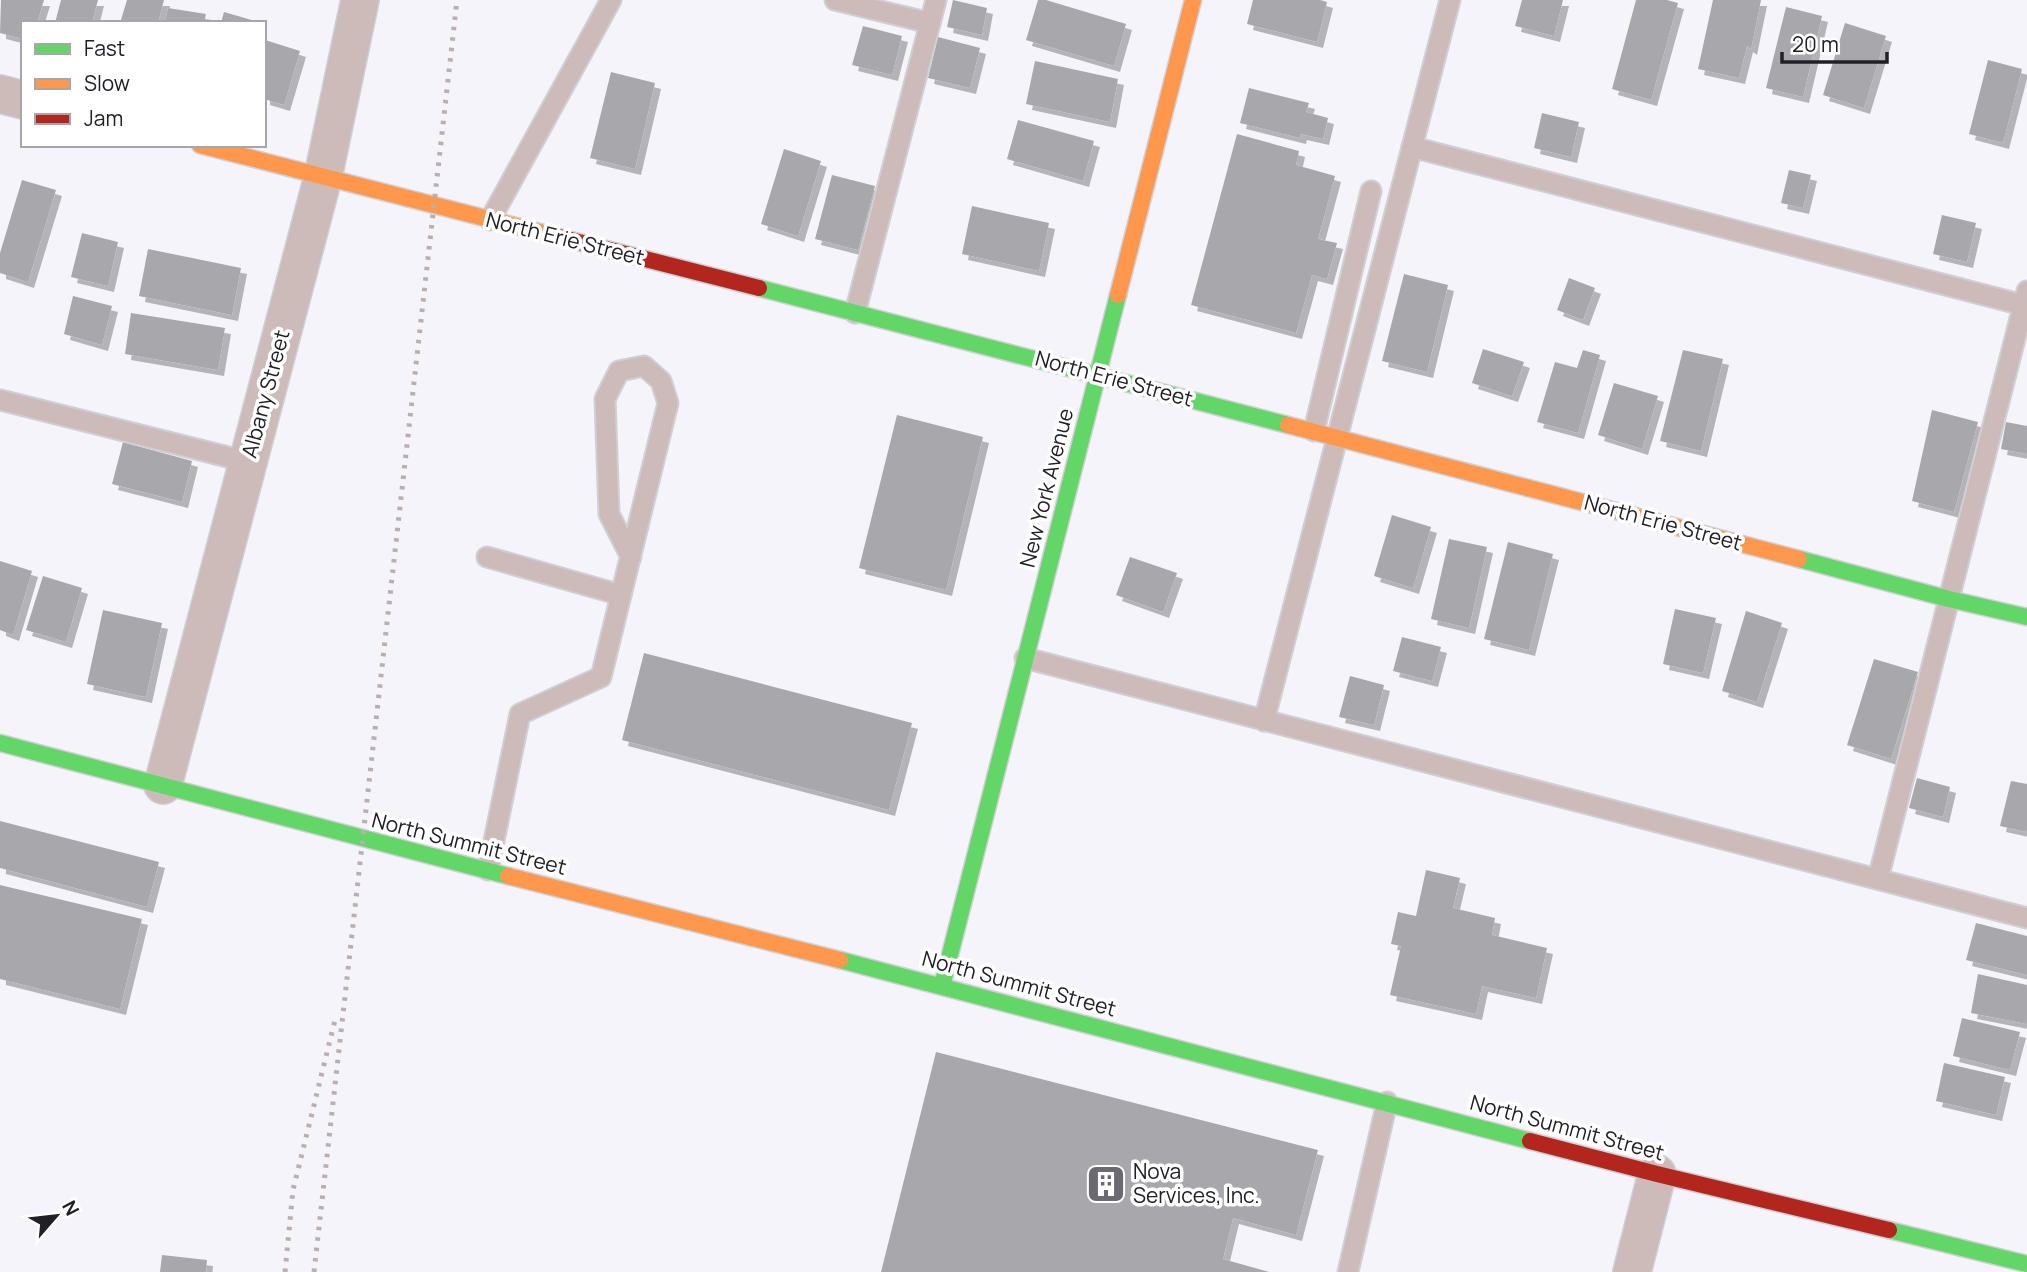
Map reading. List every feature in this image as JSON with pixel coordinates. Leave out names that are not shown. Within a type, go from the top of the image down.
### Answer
[{"type":"street","name":"Albany Street","points":[[163,785],[323,177],[360,0]]},
{"type":"street","name":"New York Avenue","points":[[942,985],[1193,0]]},
{"type":"street","points":[[0,94],[21,99]]},
{"type":"street","name":"North Erie Street","points":[[208,147],[1097,374],[1949,599],[2027,617]]},
{"type":"street","name":"North Summit Street","points":[[0,743],[942,985],[1657,1174],[2027,1264]]},
{"type":"street","points":[[1632,1272],[1657,1174]]},
{"type":"lane","points":[[490,220],[611,0]]},
{"type":"lane","points":[[835,0],[930,23]]},
{"type":"lane","points":[[855,313],[936,0]]},
{"type":"lane","points":[[1264,721],[1450,0]]},
{"type":"lane","points":[[1412,147],[2025,298],[1878,879]]},
{"type":"lane","points":[[1314,431],[1371,191]]},
{"type":"lane","points":[[488,870],[520,714],[601,677],[631,557],[668,403],[661,381],[644,366],[619,371],[605,399],[609,514],[631,557]]},
{"type":"lane","points":[[0,400],[248,463]]},
{"type":"lane","points":[[487,557],[621,595]]},
{"type":"lane","points":[[1026,658],[2027,918]]},
{"type":"lane","points":[[1348,1272],[1387,1102]]},
{"type":"building","points":[[1,0],[44,0],[38,21],[21,21],[21,38],[0,33]]},
{"type":"building","points":[[61,0],[98,0],[93,21],[56,21]]},
{"type":"building","points":[[127,0],[164,0],[159,21],[121,21]]},
{"type":"building","points":[[953,0],[987,8],[982,35],[947,27]]},
{"type":"building","points":[[1038,0],[1046,0],[1126,24],[1114,66],[1026,40]]},
{"type":"building","points":[[1253,0],[1327,2],[1317,42],[1247,24]]},
{"type":"building","points":[[1522,0],[1563,0],[1554,36],[1515,26]]},
{"type":"building","points":[[1636,0],[1667,0],[1678,3],[1651,100],[1612,89]]},
{"type":"building","points":[[1713,0],[1761,0],[1751,49],[1747,46],[1739,78],[1698,69]]},
{"type":"building","points":[[1786,7],[1822,16],[1803,97],[1766,88]]},
{"type":"building","points":[[168,8],[206,14],[204,21],[165,21]]},
{"type":"building","points":[[224,12],[256,21],[222,21]]},
{"type":"building","points":[[1845,23],[1886,36],[1864,108],[1823,95]]},
{"type":"building","points":[[863,26],[902,36],[892,75],[852,65]]},
{"type":"building","points":[[938,37],[980,48],[970,88],[928,78]]},
{"type":"building","points":[[266,40],[300,51],[284,105],[266,100]]},
{"type":"building","points":[[1988,60],[2022,69],[2003,143],[1969,134]]},
{"type":"building","points":[[1035,61],[1118,79],[1110,122],[1026,104]]},
{"type":"building","points":[[611,72],[655,83],[635,169],[590,158]]},
{"type":"building","points":[[1249,88],[1309,103],[1306,112],[1328,118],[1323,139],[1301,134],[1300,138],[1240,123]]},
{"type":"building","points":[[1542,113],[1579,122],[1571,157],[1534,148]]},
{"type":"building","points":[[1018,120],[1094,141],[1083,181],[1007,159]]},
{"type":"building","points":[[1237,134],[1299,151],[1296,165],[1335,176],[1318,239],[1337,243],[1327,279],[1312,275],[1296,333],[1191,305]]},
{"type":"building","points":[[784,149],[821,161],[798,236],[761,224]]},
{"type":"building","points":[[1789,170],[1811,175],[1803,208],[1781,203]]},
{"type":"building","points":[[832,175],[875,186],[858,250],[815,239]]},
{"type":"building","points":[[22,180],[56,190],[28,282],[0,273],[0,253]]},
{"type":"building","points":[[972,206],[1049,223],[1039,271],[962,254]]},
{"type":"building","points":[[1942,215],[1976,223],[1967,262],[1933,254]]},
{"type":"building","points":[[82,233],[118,242],[108,286],[71,277]]},
{"type":"building","points":[[148,249],[241,268],[232,315],[139,296]]},
{"type":"building","points":[[1404,274],[1448,285],[1427,372],[1382,361]]},
{"type":"building","points":[[1569,278],[1595,288],[1583,320],[1557,310]]},
{"type":"building","points":[[73,296],[112,306],[102,345],[64,334]]},
{"type":"building","points":[[131,313],[225,328],[218,370],[125,354]]},
{"type":"building","points":[[1483,349],[1524,362],[1512,396],[1472,383]]},
{"type":"building","points":[[1583,350],[1600,355],[1578,433],[1537,422],[1555,362],[1577,368]]},
{"type":"building","points":[[1683,350],[1723,359],[1701,451],[1660,441]]},
{"type":"building","points":[[1614,383],[1658,396],[1642,449],[1598,435]]},
{"type":"building","points":[[1932,410],[1978,422],[1954,512],[1912,501]]},
{"type":"building","points":[[897,415],[983,437],[946,590],[859,568]]},
{"type":"building","points":[[2006,422],[2027,426],[2027,454],[2001,449]]},
{"type":"building","points":[[123,442],[192,461],[182,502],[112,484]]},
{"type":"building","points":[[1392,515],[1431,527],[1413,588],[1374,576]]},
{"type":"building","points":[[1449,539],[1487,547],[1469,628],[1431,619]]},
{"type":"building","points":[[1508,542],[1553,554],[1529,650],[1484,639]]},
{"type":"building","points":[[1130,557],[1177,573],[1163,612],[1116,595]]},
{"type":"building","points":[[0,561],[32,571],[13,635],[0,630]]},
{"type":"building","points":[[43,576],[82,588],[66,642],[26,630]]},
{"type":"building","points":[[1675,609],[1716,618],[1703,673],[1663,664]]},
{"type":"building","points":[[103,610],[162,623],[146,697],[87,684]]},
{"type":"building","points":[[1746,611],[1782,623],[1757,702],[1722,691]]},
{"type":"building","points":[[1402,637],[1441,647],[1432,681],[1393,671]]},
{"type":"building","points":[[644,653],[912,723],[889,810],[622,740]]},
{"type":"building","points":[[1874,659],[1918,672],[1891,759],[1847,745]]},
{"type":"building","points":[[1350,676],[1384,685],[1374,725],[1339,717]]},
{"type":"building","points":[[1917,778],[1950,787],[1943,817],[1909,808]]},
{"type":"building","points":[[2011,781],[2027,784],[2027,832],[2000,826]]},
{"type":"building","points":[[0,821],[159,862],[147,907],[0,868]]},
{"type":"building","points":[[1426,870],[1460,878],[1453,908],[1495,918],[1492,935],[1547,948],[1536,998],[1482,986],[1476,1014],[1390,995],[1401,946],[1391,944],[1398,912],[1416,916]]},
{"type":"building","points":[[0,885],[142,919],[120,1009],[0,979]]},
{"type":"building","points":[[1976,923],[2027,936],[2027,975],[1966,960]]},
{"type":"building","points":[[1978,974],[2027,985],[2027,1024],[1971,1013]]},
{"type":"building","points":[[1962,1018],[2020,1032],[2010,1070],[1953,1056]]},
{"type":"building","name":"Nova Services, Inc.","points":[[936,1052],[1318,1150],[1296,1235],[1233,1218],[1223,1259],[1269,1272],[881,1272]]},
{"type":"building","points":[[1944,1063],[2005,1077],[1996,1115],[1936,1101]]},
{"type":"building","points":[[162,1255],[207,1260],[206,1272],[160,1272]]},
{"type":"railway","points":[[314,1272],[457,0]]},
{"type":"railway","points":[[285,1272],[293,1190],[336,1016]]},
{"type":"traffic: fast","points":[[759,288],[1288,425]]},
{"type":"traffic: fast","points":[[942,986],[1118,295]]},
{"type":"traffic: fast","points":[[1799,559],[2027,617]]},
{"type":"traffic: fast","points":[[0,743],[508,876]]},
{"type":"traffic: fast","points":[[840,960],[1530,1141]]},
{"type":"traffic: fast","points":[[1889,1230],[2027,1264]]},
{"type":"traffic: slow","points":[[1118,295],[1193,0]]},
{"type":"traffic: slow","points":[[208,147],[555,236]]},
{"type":"traffic: slow","points":[[1288,425],[1799,559]]},
{"type":"traffic: slow","points":[[508,876],[840,960]]},
{"type":"traffic: jam","points":[[555,236],[759,288]]},
{"type":"traffic: jam","points":[[1530,1141],[1889,1230]]},
{"type":"place","name":"Nova Services, Inc.","points":[[1106,1184]]}]
